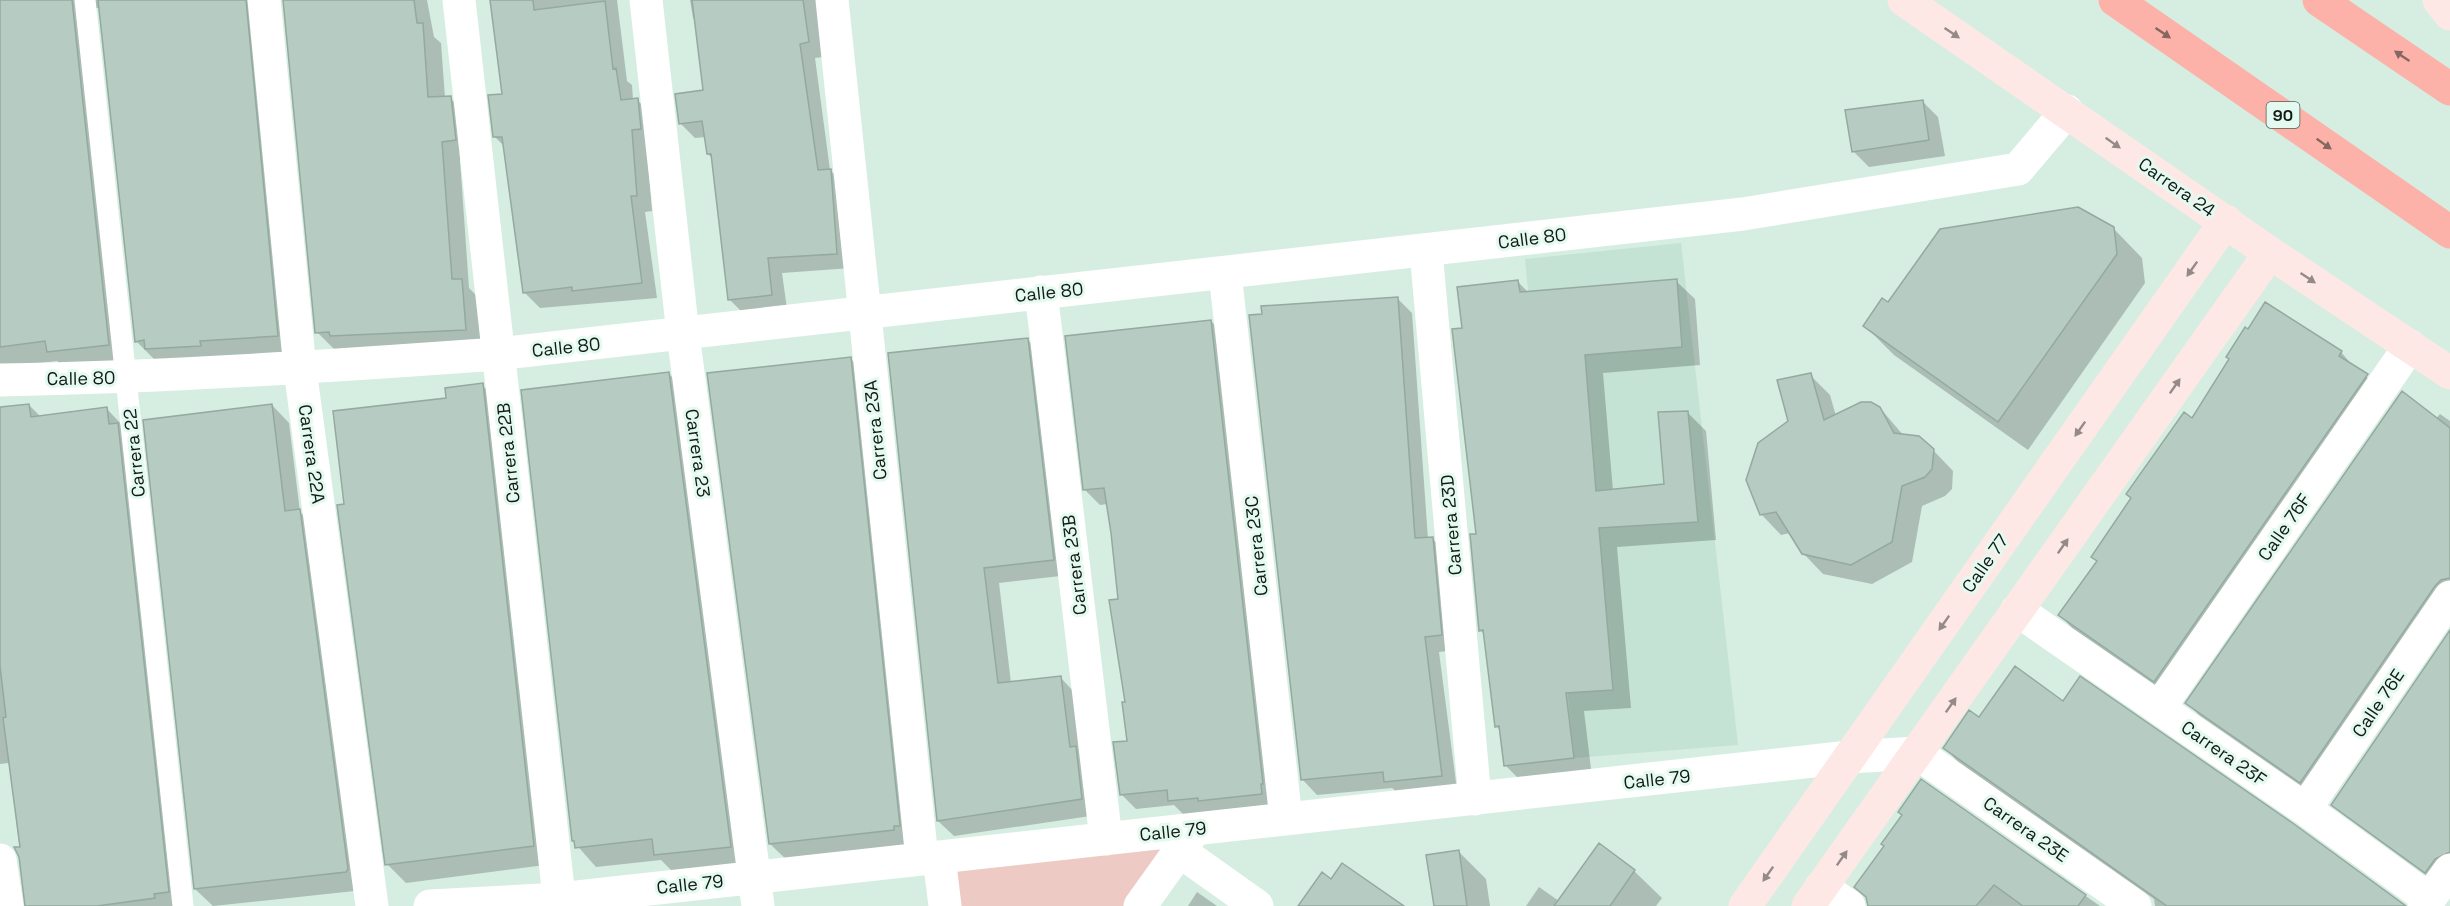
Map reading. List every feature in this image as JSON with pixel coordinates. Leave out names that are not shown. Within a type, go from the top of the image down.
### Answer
[{"type":"highway","name":"90","points":[[2115,0],[2450,232]]},
{"type":"highway","points":[[2319,0],[2450,89]]},
{"type":"street","name":"Carrera 22A","points":[[264,0],[300,369],[372,906]]},
{"type":"street","name":"Carrera 22B","points":[[459,0],[559,902]]},
{"type":"street","name":"Carrera 23","points":[[646,0],[682,334],[757,892]]},
{"type":"street","name":"Carrera 23A","points":[[832,0],[862,313],[930,858],[945,906]]},
{"type":"street","name":"Carrera 24","points":[[1904,0],[2270,253],[2450,373]]},
{"type":"street","points":[[2439,0],[2450,14]]},
{"type":"street","name":"Calle 80","points":[[0,380],[300,369],[497,354],[1743,214],[2018,169],[2067,111]]},
{"type":"street","name":"Calle 77","points":[[1745,906],[2226,221]]},
{"type":"street","name":"Carrera 23D","points":[[1426,251],[1475,799]]},
{"type":"street","points":[[1849,906],[1815,897],[2270,253]]},
{"type":"street","name":"Carrera 23C","points":[[1225,273],[1286,819]]},
{"type":"street","name":"Carrera 23B","points":[[1041,292],[1106,839]]},
{"type":"street","name":"Calle 76F","points":[[2159,708],[2410,346]]},
{"type":"street","name":"Calle 76E","points":[[2305,809],[2450,597]]},
{"type":"street","name":"Carrera 23F","points":[[2017,610],[2305,809],[2427,902]]},
{"type":"street","name":"Calle 79","points":[[430,906],[757,892],[930,858],[1106,839],[1188,841],[1286,819],[1849,757],[1917,753]]},
{"type":"street","name":"Carrera 23E","points":[[1917,753],[2134,906]]},
{"type":"street","points":[[1140,906],[1188,841],[1257,906]]},
{"type":"street","points":[[0,860],[7,906]]},
{"type":"street","points":[[2427,902],[2450,870]]},
{"type":"lane","name":"Carrera 22","points":[[85,0],[183,906]]},
{"type":"shaded area","points":[[1681,243],[1738,745],[1574,758],[1525,259]]},
{"type":"shaded area","points":[[1173,846],[1128,906],[956,906],[950,863]]},
{"type":"building","points":[[0,0],[72,0],[109,345],[47,352],[45,341],[0,347]]},
{"type":"building","points":[[98,0],[246,0],[278,336],[200,341],[201,346],[145,349],[144,340],[135,342]]},
{"type":"building","points":[[283,0],[414,0],[417,23],[423,23],[428,97],[451,96],[456,140],[442,142],[452,279],[462,279],[466,330],[330,336],[329,332],[315,333]]},
{"type":"building","points":[[490,0],[533,0],[534,10],[605,1],[613,69],[616,68],[621,100],[638,98],[641,129],[632,130],[637,196],[631,196],[642,283],[572,291],[572,287],[523,293],[502,137],[493,137],[488,95],[502,94]]},
{"type":"building","points":[[692,0],[803,0],[809,42],[800,44],[818,170],[831,169],[837,254],[768,258],[772,295],[728,300],[711,154],[707,154],[702,121],[679,124],[675,94],[703,90]]},
{"type":"building","points":[[1923,100],[1929,140],[1852,152],[1845,110]]},
{"type":"building","points":[[2078,207],[2114,227],[2117,254],[1998,422],[1863,326],[1882,298],[1888,302],[1940,229]]},
{"type":"building","points":[[1677,279],[1682,347],[1585,355],[1596,491],[1664,484],[1658,412],[1688,411],[1698,522],[1599,528],[1613,690],[1566,693],[1574,758],[1504,766],[1499,726],[1495,727],[1483,630],[1479,631],[1470,534],[1476,534],[1452,329],[1462,328],[1457,287],[1518,280],[1520,292]]},
{"type":"building","points":[[1398,297],[1415,538],[1433,537],[1442,635],[1425,637],[1442,776],[1384,782],[1383,772],[1301,780],[1249,315],[1262,314],[1261,306]]},
{"type":"building","points":[[2265,302],[2342,351],[2339,356],[2368,374],[2154,682],[2058,615],[2097,561],[2091,557],[2131,498],[2126,494],[2184,412],[2192,418],[2229,359],[2226,357],[2245,327],[2248,329]]},
{"type":"building","points":[[1211,320],[1263,784],[1261,784],[1262,794],[1198,801],[1198,798],[1168,801],[1167,790],[1120,795],[1113,742],[1127,741],[1122,702],[1125,702],[1109,600],[1118,599],[1111,533],[1104,488],[1083,490],[1065,336]]},
{"type":"building","points":[[1028,338],[1054,560],[984,568],[998,683],[1061,676],[1070,747],[1076,746],[1082,799],[937,821],[888,353]]},
{"type":"building","points":[[851,357],[900,826],[894,826],[894,830],[769,844],[707,373]]},
{"type":"building","points":[[669,372],[731,847],[654,855],[652,839],[575,848],[574,841],[572,841],[521,390]]},
{"type":"building","points":[[1811,373],[1824,420],[1861,402],[1871,402],[1880,407],[1894,433],[1919,436],[1934,449],[1932,469],[1925,477],[1902,486],[1892,542],[1851,565],[1802,554],[1776,512],[1760,515],[1746,480],[1758,443],[1788,421],[1777,380]]},
{"type":"building","points":[[483,383],[534,846],[385,865],[337,505],[344,504],[333,411],[446,398],[445,388]]},
{"type":"building","points":[[2402,391],[2450,428],[2450,578],[2441,580],[2435,586],[2300,783],[2185,703]]},
{"type":"building","points":[[29,404],[31,417],[107,407],[109,424],[118,423],[169,892],[154,894],[155,898],[97,906],[25,906],[19,857],[14,847],[20,847],[3,718],[6,717],[0,666],[0,407]]},
{"type":"building","points":[[272,404],[285,511],[300,509],[348,869],[346,872],[194,889],[143,420]]},
{"type":"building","points":[[2450,630],[2450,852],[2435,859],[2425,873],[2331,805]]},
{"type":"building","points":[[2015,666],[2063,701],[2080,676],[2294,824],[2406,906],[2167,906],[1943,748],[1969,710],[1979,717]]},
{"type":"building","points":[[1921,779],[2086,895],[2078,906],[2023,906],[1994,885],[1976,906],[1868,906],[1866,897],[1854,887],[1884,846],[1881,844],[1902,815],[1898,812]]},
{"type":"building","points":[[1599,843],[1635,870],[1610,906],[1554,906]]},
{"type":"building","points":[[1459,850],[1467,906],[1434,906],[1426,855]]},
{"type":"building","points":[[1342,863],[1404,906],[1298,906],[1322,872],[1331,879]]}]
